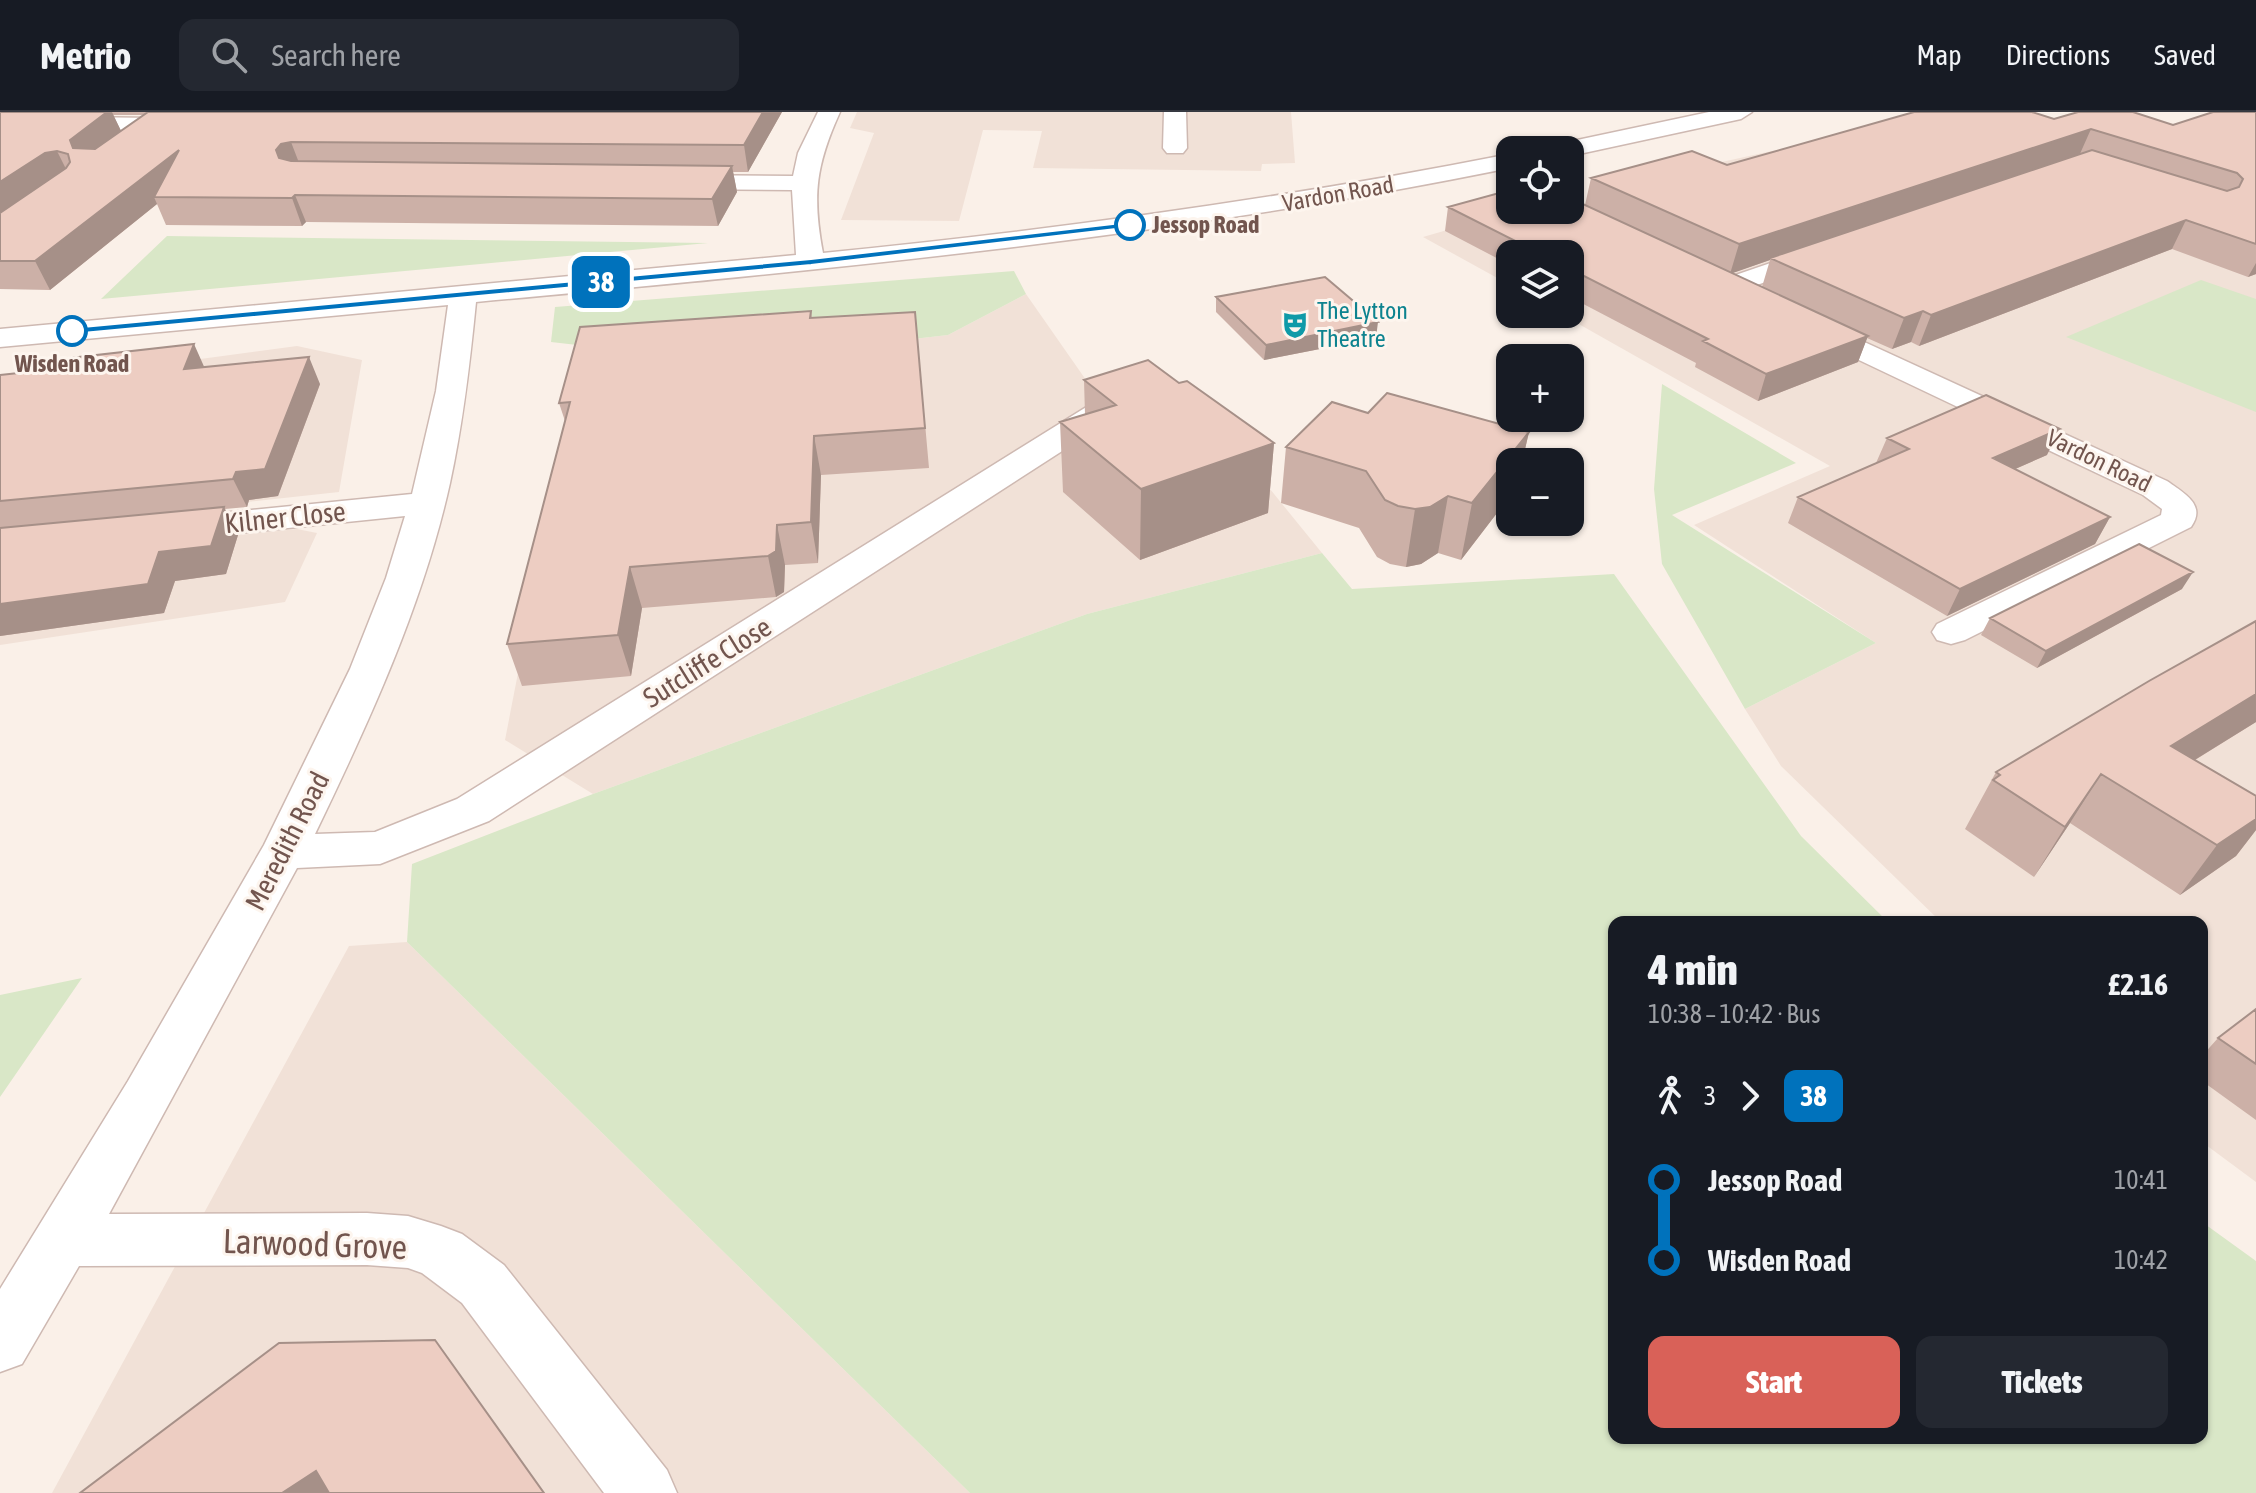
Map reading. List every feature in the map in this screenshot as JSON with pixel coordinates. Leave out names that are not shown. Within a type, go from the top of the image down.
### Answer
[{"type":"street","points":[[811,262],[806,238],[805,183],[810,153],[829,112]]},
{"type":"street","points":[[1175,112],[1175,148]]},
{"type":"street","points":[[1584,146],[1741,112]]},
{"type":"street","points":[[0,123],[165,118]]},
{"type":"street","points":[[120,151],[165,118]]},
{"type":"street","name":"Vardon Road","points":[[0,338],[811,262],[1077,232],[1276,205],[1496,164]]},
{"type":"street","points":[[1482,168],[1496,175]]},
{"type":"street","points":[[647,181],[805,183]]},
{"type":"street","name":"Vardon Road","points":[[1847,245],[1717,280],[2155,488],[2179,505],[2179,520],[1951,632]]},
{"type":"street","name":"Meredith Road","points":[[0,1343],[65,1240],[284,852],[362,687],[403,584],[427,503],[459,363],[463,295]]},
{"type":"street","name":"Sutcliffe Close","points":[[284,852],[380,848],[473,810],[1107,408]]},
{"type":"street","name":"Kilner Close","points":[[136,533],[427,503]]},
{"type":"street","name":"Larwood Grove","points":[[65,1240],[367,1239],[408,1242],[441,1253],[483,1284],[644,1493]]},
{"type":"shaded area","points":[[857,112],[1291,112],[1295,163],[1262,164],[1261,171],[1033,168],[1042,131],[983,130],[959,221],[841,220],[874,133],[850,128]]},
{"type":"shaded area","points":[[1945,113],[2256,149],[2256,1182],[2208,1146],[2208,916],[1935,916],[1781,766],[1745,709],[1876,643],[1694,525],[1830,466],[1584,327],[1584,240],[1496,240],[1496,277],[1423,237],[1496,216],[1496,224],[1584,224],[1584,206],[1716,169],[1708,165]]},
{"type":"shaded area","points":[[1026,294],[1086,380],[1204,408],[1322,553],[1087,614],[593,794],[505,740],[555,482],[861,345],[948,335]]},
{"type":"shaded area","points":[[297,346],[362,360],[339,492],[34,525],[0,386]]},
{"type":"shaded area","points":[[297,529],[317,533],[285,602],[0,645],[0,560]]},
{"type":"shaded area","points":[[407,942],[970,1493],[52,1493],[349,946]]},
{"type":"green space","points":[[167,236],[708,243],[101,299]]},
{"type":"green space","points":[[1014,271],[1026,294],[948,335],[861,345],[586,346],[551,342],[555,307]]},
{"type":"green space","points":[[2201,280],[2256,299],[2256,412],[2066,337]]},
{"type":"green space","points":[[1662,384],[1796,463],[1672,515],[1876,643],[1745,709],[1662,564],[1654,489]]},
{"type":"green space","points":[[1322,553],[1352,589],[1614,574],[1801,836],[1882,916],[1608,916],[1608,1444],[2208,1444],[2208,1226],[2256,1261],[2256,1493],[970,1493],[407,942],[412,864],[593,794],[1087,614]]},
{"type":"green space","points":[[82,978],[0,1097],[0,995]]},
{"type":"building","points":[[0,112],[107,112],[70,140],[73,148],[95,149],[148,112],[763,112],[744,145],[291,142],[281,144],[276,150],[279,158],[291,161],[732,166],[712,199],[295,195],[292,198],[154,197],[179,150],[35,261],[0,261],[0,213],[66,168],[70,162],[68,154],[57,151],[45,153],[0,182]]},
{"type":"building","points":[[1914,112],[2032,112],[2054,119],[2078,112],[2133,112],[2173,125],[2213,112],[2256,112],[2256,244],[2186,220],[1931,315],[1923,311],[1904,318],[1770,258],[2092,150],[2227,191],[2239,187],[2243,179],[2237,173],[2091,129],[1739,244],[1591,178],[1692,151],[1727,165]]},
{"type":"building","points":[[1496,194],[1496,224],[1584,224],[1584,204],[1868,336],[1766,374],[1703,341],[1708,339],[1584,276],[1584,240],[1513,240],[1448,207]]},
{"type":"building","name":"The Lytton Theatre","points":[[1325,277],[1378,322],[1266,345],[1216,297]]},
{"type":"building","points":[[811,311],[810,318],[915,312],[925,428],[814,436],[811,522],[777,525],[776,551],[768,556],[630,567],[618,635],[507,644],[570,402],[559,403],[580,327]]},
{"type":"building","points":[[194,344],[184,369],[309,357],[265,469],[236,472],[233,479],[0,501],[0,375],[65,368],[70,358]]},
{"type":"building","points":[[1148,360],[1179,383],[1187,381],[1274,443],[1141,489],[1060,422],[1116,405],[1084,380]]},
{"type":"building","points":[[1387,393],[1496,423],[1496,432],[1529,432],[1516,448],[1496,448],[1496,473],[1472,503],[1448,496],[1430,507],[1415,509],[1385,500],[1366,471],[1286,447],[1332,402],[1368,413]]},
{"type":"building","points":[[1986,395],[2060,429],[1993,458],[2110,517],[1960,589],[1798,497],[1909,449],[1887,438]]},
{"type":"building","points":[[224,507],[211,546],[159,552],[148,584],[0,604],[0,528]]},
{"type":"building","points":[[2139,544],[2193,572],[2046,651],[1990,618]]},
{"type":"building","points":[[2256,621],[2256,694],[2171,746],[2256,796],[2256,819],[2217,845],[2101,774],[2065,827],[1993,780],[2000,775],[1996,772]]},
{"type":"building","points":[[2256,1009],[2256,1064],[2218,1038]]},
{"type":"building","points":[[435,1340],[544,1493],[329,1493],[316,1471],[282,1493],[80,1493],[279,1343]]},
{"type":"bus line","name":"38","points":[[72,331],[811,262],[1130,225]]},
{"type":"place","name":"Jessop Road","points":[[1130,225]]},
{"type":"place","name":"The Lytton Theatre","points":[[1295,325]]},
{"type":"place","name":"Wisden Road","points":[[72,331]]}]
